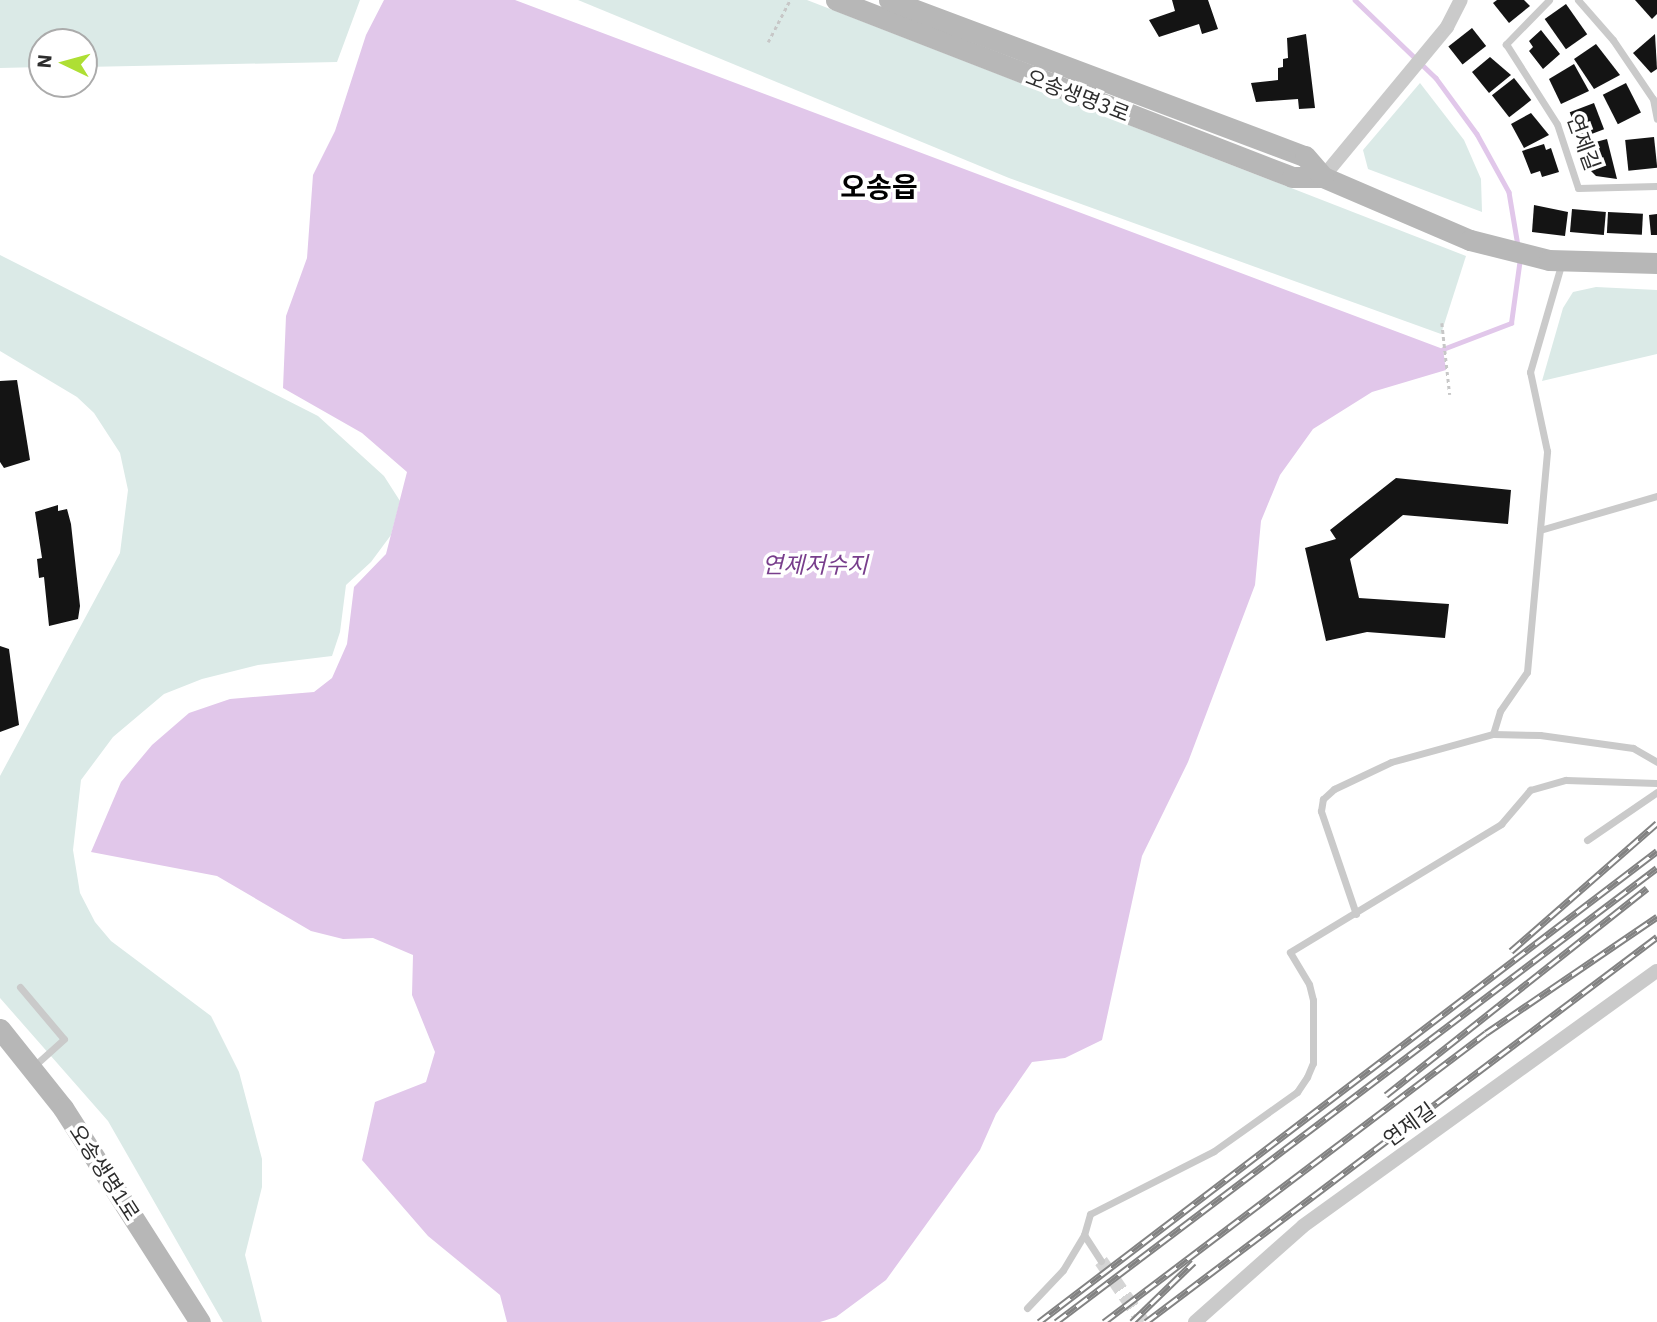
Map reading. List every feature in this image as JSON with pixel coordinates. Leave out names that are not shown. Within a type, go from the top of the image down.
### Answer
[{"type":"street","name":"오송생명3로","points":[[836,0],[1292,177],[1323,177],[1470,240],[1556,261]]},
{"type":"street","name":"오송생명3로","points":[[888,0],[1305,156],[1323,177]]},
{"type":"street","points":[[1323,177],[1396,92],[1447,27],[1461,0]]},
{"type":"street","points":[[1556,261],[1657,263]]},
{"type":"street","name":"연제길","points":[[1195,1322],[1303,1226],[1657,971]]},
{"type":"street","name":"오송생명1로","points":[[0,1029],[33,1067],[200,1322]]},
{"type":"lane","name":"연제길","points":[[1549,0],[1506,44],[1557,124],[1578,188],[1657,186]]},
{"type":"lane","points":[[1578,0],[1613,40],[1653,99],[1657,119]]},
{"type":"lane","points":[[1493,734],[1500,711],[1527,672],[1547,451],[1530,372],[1556,261]]},
{"type":"lane","points":[[1541,530],[1657,496]]},
{"type":"lane","points":[[1356,914],[1321,811],[1323,799],[1334,789],[1391,762],[1493,734],[1540,735],[1633,748],[1657,762]]},
{"type":"lane","points":[[1027,1308],[1063,1270],[1083,1235],[1090,1214],[1214,1151],[1297,1092],[1313,1063],[1313,1000],[1310,984],[1290,952],[1501,824],[1530,790],[1566,780],[1657,783]]},
{"type":"lane","points":[[1587,840],[1657,792]]},
{"type":"lane","points":[[20,987],[64,1039],[33,1067]]},
{"type":"lane","points":[[1083,1235],[1101,1261]]},
{"type":"path","points":[[768,42],[790,0]]},
{"type":"path","points":[[1442,323],[1450,395]]},
{"type":"shaded area","points":[[0,0],[360,0],[337,62],[98,67],[98,28],[28,28],[28,67],[0,68]]},
{"type":"shaded area","points":[[578,0],[807,0],[1466,256],[1441,334],[1009,178]]},
{"type":"shaded area","points":[[1420,83],[1464,140],[1481,179],[1482,212],[1368,169],[1363,150]]},
{"type":"shaded area","points":[[0,255],[318,416],[384,476],[400,501],[391,535],[371,562],[346,585],[340,632],[332,656],[258,665],[202,679],[164,694],[113,737],[81,780],[73,850],[80,893],[95,922],[111,941],[211,1016],[239,1072],[262,1159],[262,1187],[245,1255],[262,1322],[223,1322],[108,1121],[0,998],[0,776],[120,553],[128,490],[120,453],[94,413],[77,397],[0,351]]},
{"type":"shaded area","points":[[1596,287],[1657,290],[1657,354],[1542,381],[1563,308],[1573,292]]},
{"type":"water","name":"연제저수지","points":[[384,0],[515,0],[1443,349],[1446,370],[1372,392],[1313,429],[1280,475],[1261,521],[1255,585],[1188,762],[1142,856],[1102,1040],[1065,1058],[1032,1062],[996,1114],[980,1150],[886,1280],[836,1317],[820,1322],[507,1322],[500,1295],[428,1236],[362,1160],[375,1102],[426,1082],[435,1052],[412,995],[413,955],[373,938],[343,939],[311,931],[217,876],[91,852],[121,782],[152,745],[189,713],[230,699],[314,692],[332,678],[347,644],[354,587],[386,554],[407,472],[362,433],[283,388],[286,316],[307,258],[313,175],[335,131],[366,35]]},
{"type":"building","points":[[1172,0],[1208,0],[1218,29],[1202,34],[1199,24],[1159,37],[1149,20],[1175,11]]},
{"type":"building","points":[[1497,0],[1524,0],[1530,6],[1509,23],[1493,3]]},
{"type":"building","points":[[1635,0],[1657,0],[1657,14],[1652,19]]},
{"type":"building","points":[[1566,4],[1587,34],[1566,49],[1545,19]]},
{"type":"building","points":[[1472,28],[1486,46],[1463,65],[1448,46]]},
{"type":"building","points":[[1541,30],[1560,54],[1543,69],[1529,51],[1533,47],[1529,41]]},
{"type":"building","points":[[1306,34],[1315,108],[1299,109],[1298,99],[1256,102],[1251,83],[1278,80],[1278,68],[1283,67],[1283,59],[1288,58],[1287,38]]},
{"type":"building","points":[[1655,34],[1657,69],[1651,73],[1633,53]]},
{"type":"building","points":[[1596,44],[1620,75],[1594,89],[1574,59]]},
{"type":"building","points":[[1490,57],[1511,75],[1489,93],[1472,72]]},
{"type":"building","points":[[1574,64],[1589,91],[1561,104],[1549,79]]},
{"type":"building","points":[[1514,78],[1531,100],[1509,117],[1492,95]]},
{"type":"building","points":[[1626,83],[1641,112],[1618,124],[1603,95]]},
{"type":"building","points":[[1594,103],[1604,129],[1580,138],[1570,112]]},
{"type":"building","points":[[1531,113],[1549,135],[1524,148],[1511,124]]},
{"type":"building","points":[[1654,137],[1657,168],[1628,171],[1625,140]]},
{"type":"building","points":[[1607,139],[1617,179],[1596,176],[1587,167],[1584,145]]},
{"type":"building","points":[[1544,144],[1546,150],[1551,148],[1559,172],[1542,177],[1540,171],[1531,174],[1522,151]]},
{"type":"building","points":[[1534,205],[1568,212],[1565,236],[1532,232]]},
{"type":"building","points":[[1572,209],[1606,212],[1604,235],[1570,232]]},
{"type":"building","points":[[1608,212],[1643,214],[1642,235],[1607,233]]},
{"type":"building","points":[[1657,214],[1657,235],[1651,235],[1649,215]]},
{"type":"building","points":[[17,380],[30,460],[4,468],[0,462],[0,381]]},
{"type":"building","points":[[1396,478],[1511,490],[1508,524],[1403,515],[1350,559],[1359,598],[1449,604],[1445,638],[1367,632],[1326,641],[1305,548],[1336,539],[1330,530]]},
{"type":"building","points":[[58,505],[58,511],[67,509],[71,524],[80,606],[78,619],[49,626],[44,577],[39,578],[37,559],[42,558],[35,512]]},
{"type":"building","points":[[0,646],[9,649],[19,725],[0,732]]},
{"type":"waterway","points":[[1355,0],[1436,78],[1477,134],[1509,192],[1518,246]]},
{"type":"waterway","points":[[1443,349],[1511,323],[1520,258]]},
{"type":"tunnel","points":[[1101,1261],[1143,1322]]},
{"type":"railway","points":[[1511,951],[1657,823]]},
{"type":"railway","points":[[1039,1322],[1657,851]]},
{"type":"railway","points":[[1056,1322],[1657,868]]},
{"type":"railway","points":[[1386,1095],[1647,888]]},
{"type":"railway","points":[[1104,1322],[1486,1033],[1657,917]]},
{"type":"railway","points":[[1146,1322],[1657,937]]},
{"type":"railway","points":[[1132,1322],[1194,1262]]},
{"type":"district","name":"오송읍","points":[[879,187]]}]
